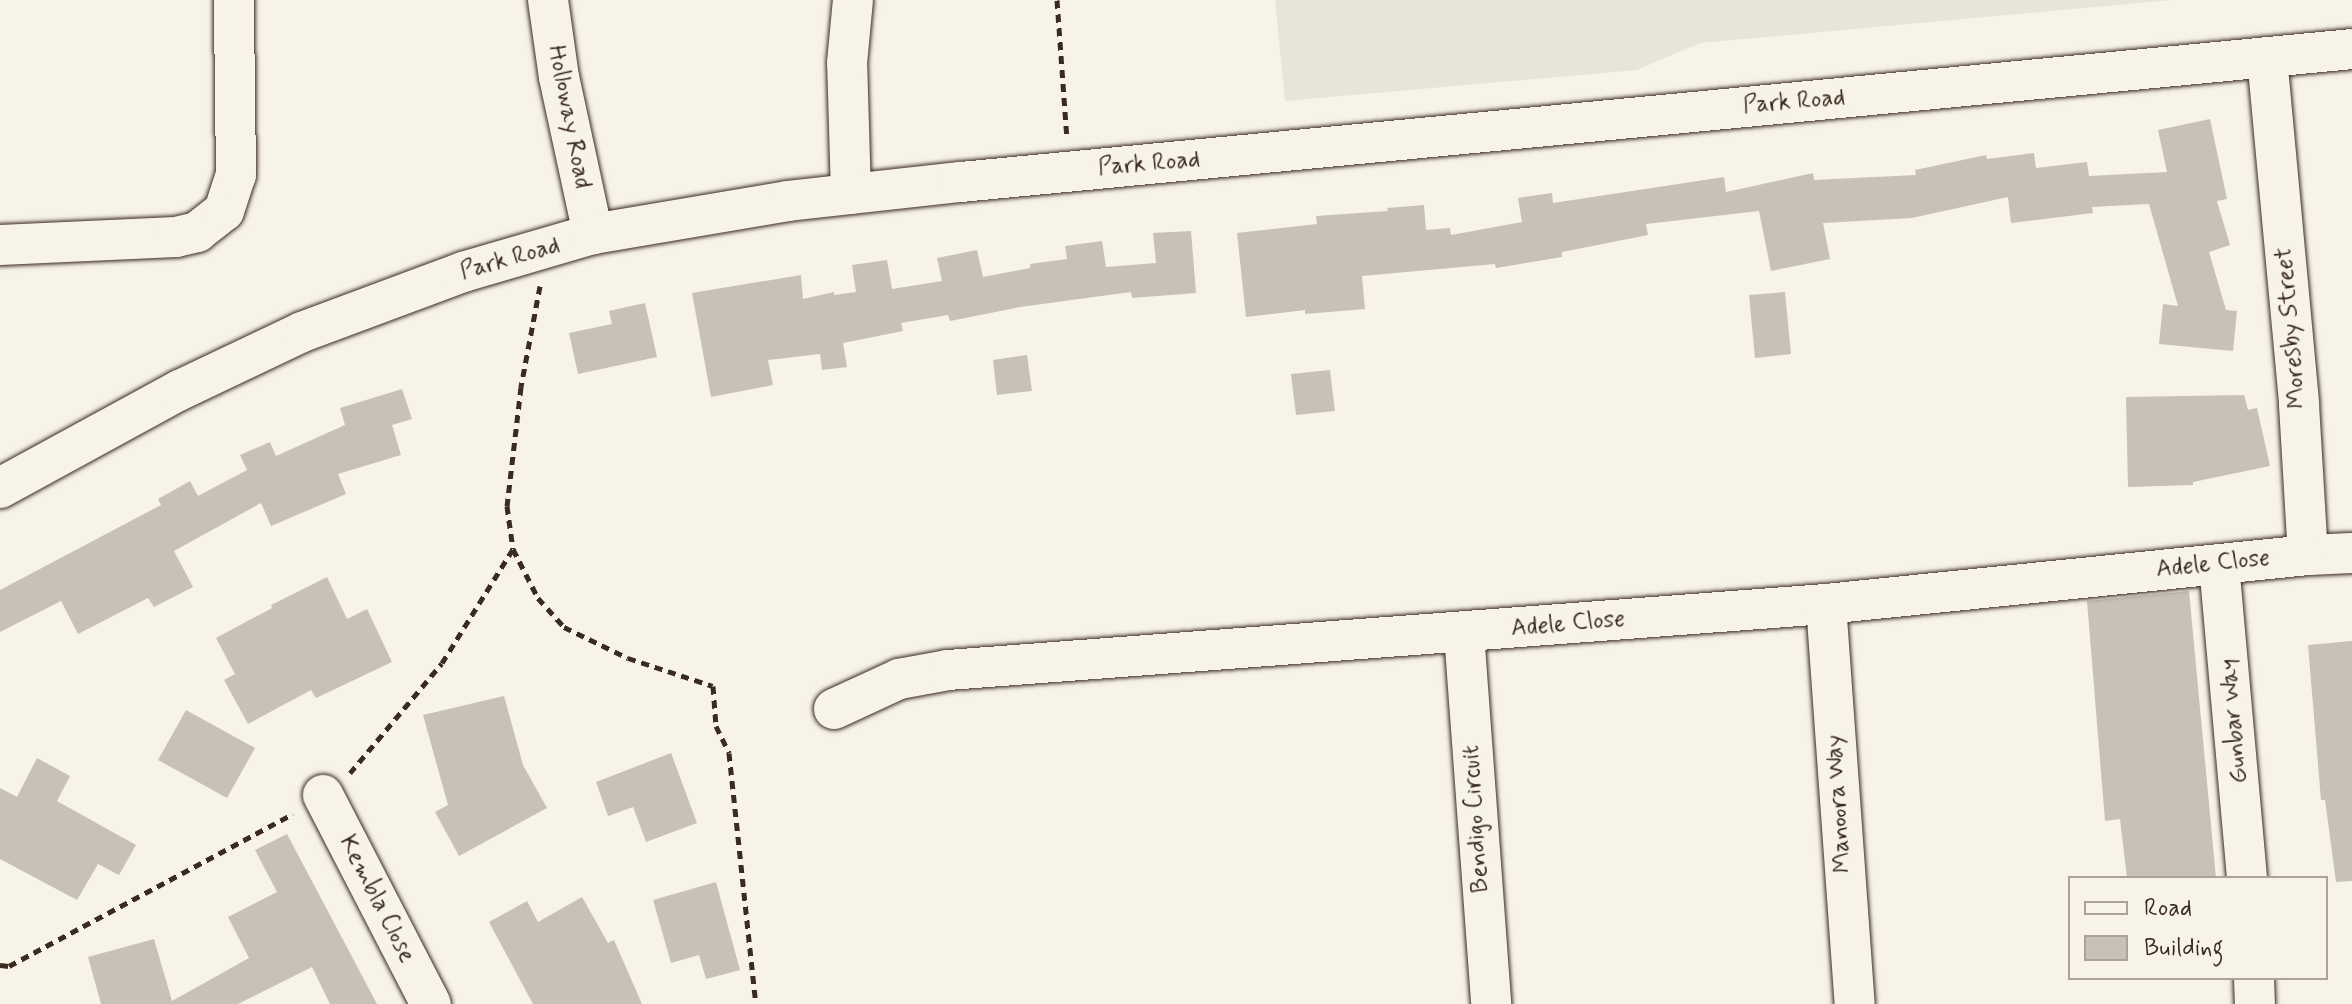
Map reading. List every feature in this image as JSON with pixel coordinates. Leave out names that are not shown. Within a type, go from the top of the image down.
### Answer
[{"type":"street","points":[[0,245],[176,237],[197,232],[224,211],[236,175],[234,0]]},
{"type":"street","name":"Holloway Road","points":[[548,0],[559,77],[593,234]]},
{"type":"street","points":[[851,194],[847,63],[853,0]]},
{"type":"street","name":"Park Road","points":[[0,488],[180,390],[302,332],[396,295],[593,234],[788,201],[851,194],[2352,49]]},
{"type":"street","name":"Moresby Street","points":[[2267,57],[2299,405],[2308,555]]},
{"type":"street","points":[[2308,555],[2352,553]]},
{"type":"street","name":"Adele Close","points":[[834,709],[899,679],[948,670],[1826,604],[2308,555]]},
{"type":"street","name":"Gunbar Way","points":[[2219,564],[2247,876]]},
{"type":"street","name":"Manoora Way","points":[[1826,604],[1855,1004]]},
{"type":"street","name":"Bendigo Circuit","points":[[1464,633],[1491,1004]]},
{"type":"street","name":"Kembla Close","points":[[323,795],[431,1004]]},
{"type":"street","points":[[2254,980],[2255,1004]]},
{"type":"path","points":[[1057,0],[1071,171]]},
{"type":"path","points":[[539,250],[541,279],[521,387],[507,506],[513,549],[538,598],[564,627],[628,658],[713,686],[716,726],[729,753],[756,1004]]},
{"type":"path","points":[[0,965],[9,966],[323,795],[355,769],[442,663],[513,549]]},
{"type":"shaded area","points":[[1275,0],[2172,0],[1700,43],[1637,70],[1285,101]]},
{"type":"building","points":[[2210,119],[2227,199],[2217,201],[2230,245],[2209,252],[2226,310],[2237,311],[2233,351],[2159,344],[2163,304],[2178,306],[2149,204],[2092,207],[2093,213],[2011,223],[2008,197],[1912,218],[1823,223],[1830,259],[1771,271],[1759,211],[1646,224],[1648,235],[1562,252],[1562,257],[1496,268],[1495,264],[1362,276],[1365,309],[1305,314],[1305,310],[1246,317],[1237,233],[1317,224],[1316,216],[1424,205],[1426,230],[1450,228],[1451,235],[1522,222],[1518,198],[1552,193],[1553,203],[1724,177],[1726,192],[1813,173],[1814,180],[1916,175],[1915,170],[1986,155],[1987,159],[2034,153],[2036,168],[2087,162],[2089,176],[2167,172],[2158,130]]},
{"type":"building","points":[[1191,231],[1196,293],[1132,298],[1131,292],[1020,307],[950,321],[948,315],[901,323],[903,331],[843,343],[847,367],[822,370],[820,354],[768,360],[773,385],[711,397],[692,293],[801,275],[803,299],[834,292],[834,295],[856,292],[852,265],[887,260],[892,289],[942,281],[937,258],[977,250],[983,277],[1030,268],[1030,264],[1067,259],[1065,246],[1102,241],[1106,267],[1156,263],[1153,233]]},
{"type":"building","points":[[1785,292],[1791,354],[1755,358],[1749,295]]},
{"type":"building","points":[[645,303],[657,357],[578,374],[569,333],[612,324],[609,311]]},
{"type":"building","points":[[1027,355],[1032,391],[997,395],[993,360]]},
{"type":"building","points":[[1330,370],[1335,411],[1296,415],[1291,374]]},
{"type":"building","points":[[402,389],[412,419],[392,425],[401,455],[338,474],[346,494],[271,526],[261,503],[174,551],[193,587],[154,607],[148,598],[78,634],[61,601],[0,632],[0,590],[161,505],[158,499],[190,481],[198,496],[247,470],[240,455],[270,442],[276,456],[345,425],[340,408]]},
{"type":"building","points":[[2244,395],[2248,410],[2257,408],[2270,466],[2193,482],[2193,485],[2128,487],[2126,397]]},
{"type":"building","points":[[327,577],[347,619],[367,609],[392,662],[316,698],[311,690],[248,724],[224,680],[235,674],[216,638],[272,608],[271,605]]},
{"type":"building","points":[[2189,591],[2216,876],[2127,876],[2120,819],[2105,821],[2087,601]]},
{"type":"building","points":[[2352,641],[2352,881],[2336,882],[2325,800],[2321,800],[2308,645]]},
{"type":"building","points":[[504,696],[523,765],[547,808],[459,856],[435,812],[448,805],[423,715]]},
{"type":"building","points":[[186,710],[255,748],[227,798],[158,760]]},
{"type":"building","points":[[671,753],[697,823],[646,842],[633,807],[608,816],[596,782]]},
{"type":"building","points":[[37,758],[70,776],[57,801],[136,845],[119,875],[98,864],[77,900],[0,859],[0,788],[17,797]]},
{"type":"building","points":[[287,834],[377,1004],[330,1004],[312,967],[238,1004],[101,1004],[88,957],[154,939],[172,1001],[249,958],[228,917],[277,892],[255,850]]},
{"type":"building","points":[[716,882],[740,970],[706,979],[699,955],[671,963],[653,900]]},
{"type":"building","points":[[582,897],[608,943],[614,940],[642,1004],[533,1004],[489,922],[527,901],[538,922]]}]
